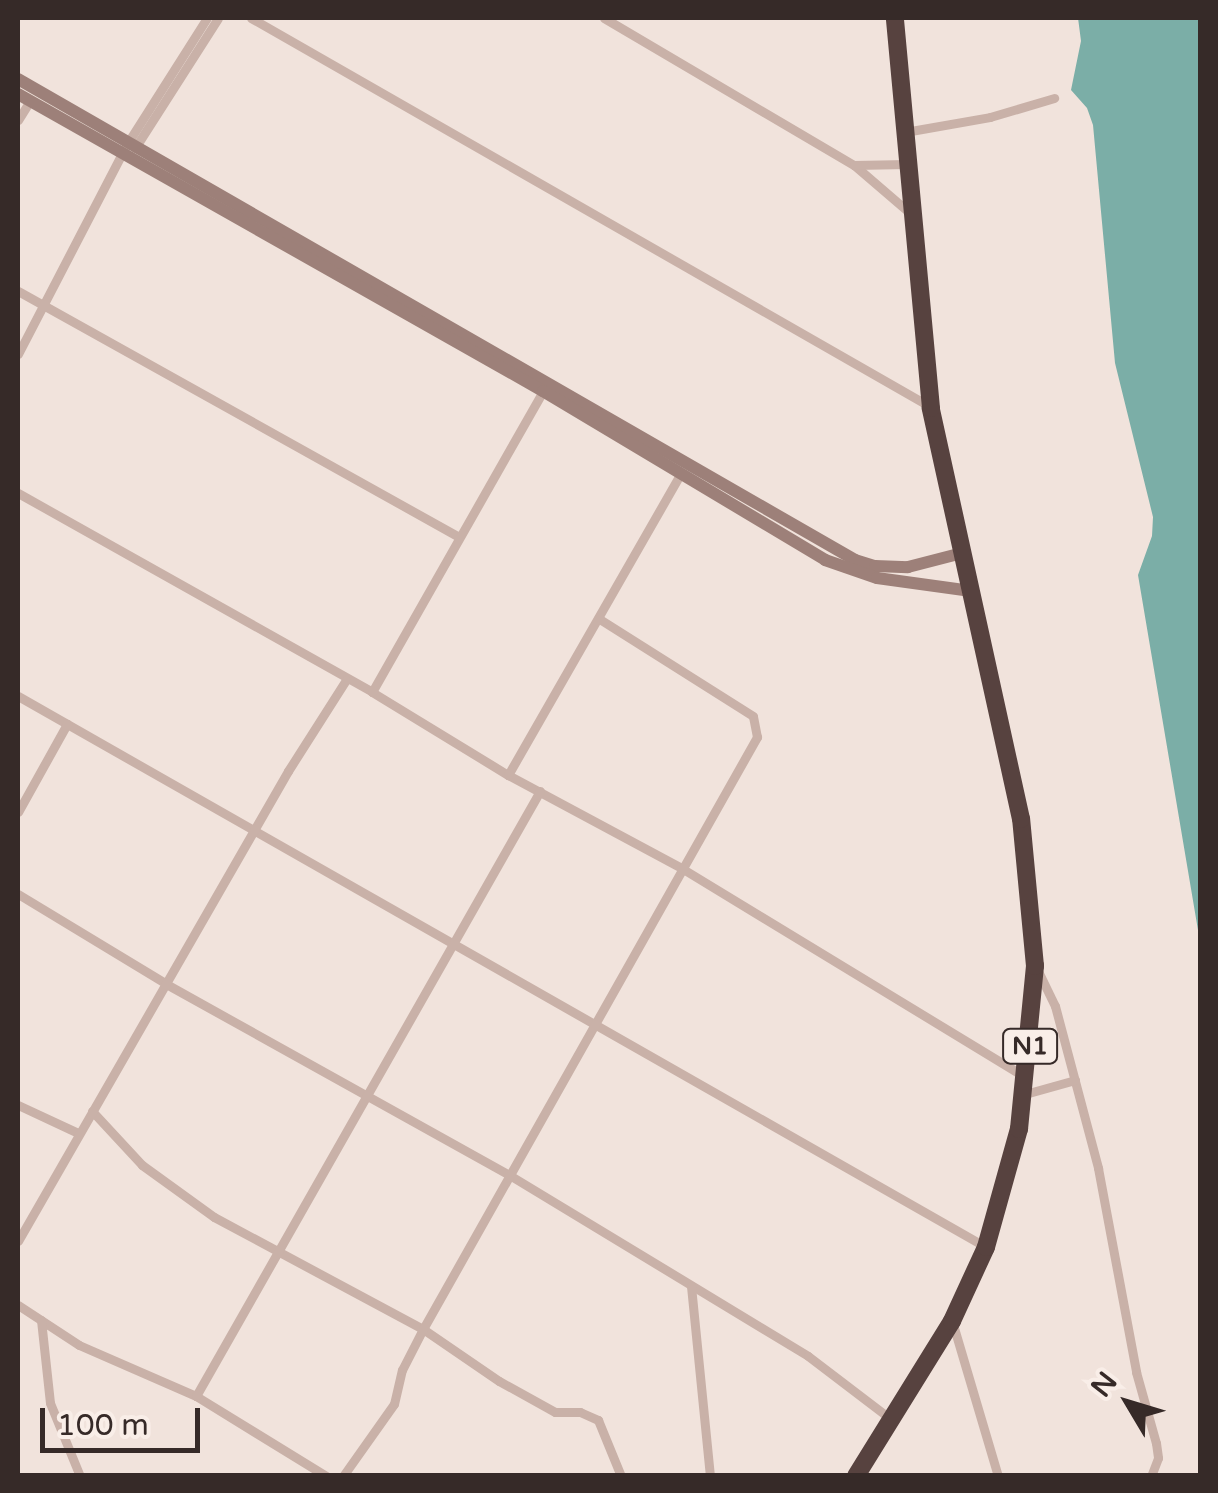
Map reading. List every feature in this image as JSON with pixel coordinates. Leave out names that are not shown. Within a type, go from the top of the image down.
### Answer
[{"type":"highway","name":"N1","points":[[856,1476],[952,1320],[986,1247],[1007,1182],[1026,1086],[1035,966],[1021,818],[931,408],[896,18]]},
{"type":"street","points":[[18,354],[126,155],[208,18]]},
{"type":"street","points":[[126,155],[218,18]]},
{"type":"street","points":[[251,18],[931,408]]},
{"type":"street","points":[[604,18],[854,165],[911,214]]},
{"type":"street","points":[[18,79],[126,155],[855,560],[875,566],[908,567],[963,557]]},
{"type":"street","points":[[18,120],[24,97],[543,391],[841,568],[970,588]]},
{"type":"street","points":[[905,132],[990,117],[1054,98]]},
{"type":"street","points":[[854,165],[907,164]]},
{"type":"street","points":[[18,291],[459,537]]},
{"type":"street","points":[[372,692],[543,391]]},
{"type":"street","points":[[508,774],[682,472]]},
{"type":"street","points":[[18,494],[683,870],[1026,1086],[1075,1080]]},
{"type":"street","points":[[343,1476],[394,1404],[402,1370],[422,1330],[757,737],[753,716],[598,618]]},
{"type":"street","points":[[18,1241],[253,831],[346,680]]},
{"type":"street","points":[[18,696],[986,1247]]},
{"type":"street","points":[[18,812],[66,724]]},
{"type":"street","points":[[196,1396],[276,1249],[540,791]]},
{"type":"street","points":[[18,894],[168,985],[510,1176],[808,1356],[892,1420]]},
{"type":"street","points":[[1035,966],[1055,1006],[1098,1168],[1136,1372],[1156,1443],[1158,1458],[1151,1476]]},
{"type":"street","points":[[18,1105],[78,1132]]},
{"type":"street","points":[[92,1111],[164,1184],[214,1217],[422,1330],[499,1382],[555,1412],[580,1412],[598,1420],[621,1476]]},
{"type":"street","points":[[691,1286],[710,1476]]},
{"type":"street","points":[[18,1305],[79,1345],[196,1396],[326,1476]]},
{"type":"street","points":[[41,1320],[50,1404],[80,1476]]},
{"type":"street","points":[[952,1320],[998,1476]]},
{"type":"water","points":[[1078,18],[1200,18],[1200,942],[1138,575],[1152,536],[1153,517],[1115,363],[1093,125],[1087,108],[1071,90],[1081,41]]}]
